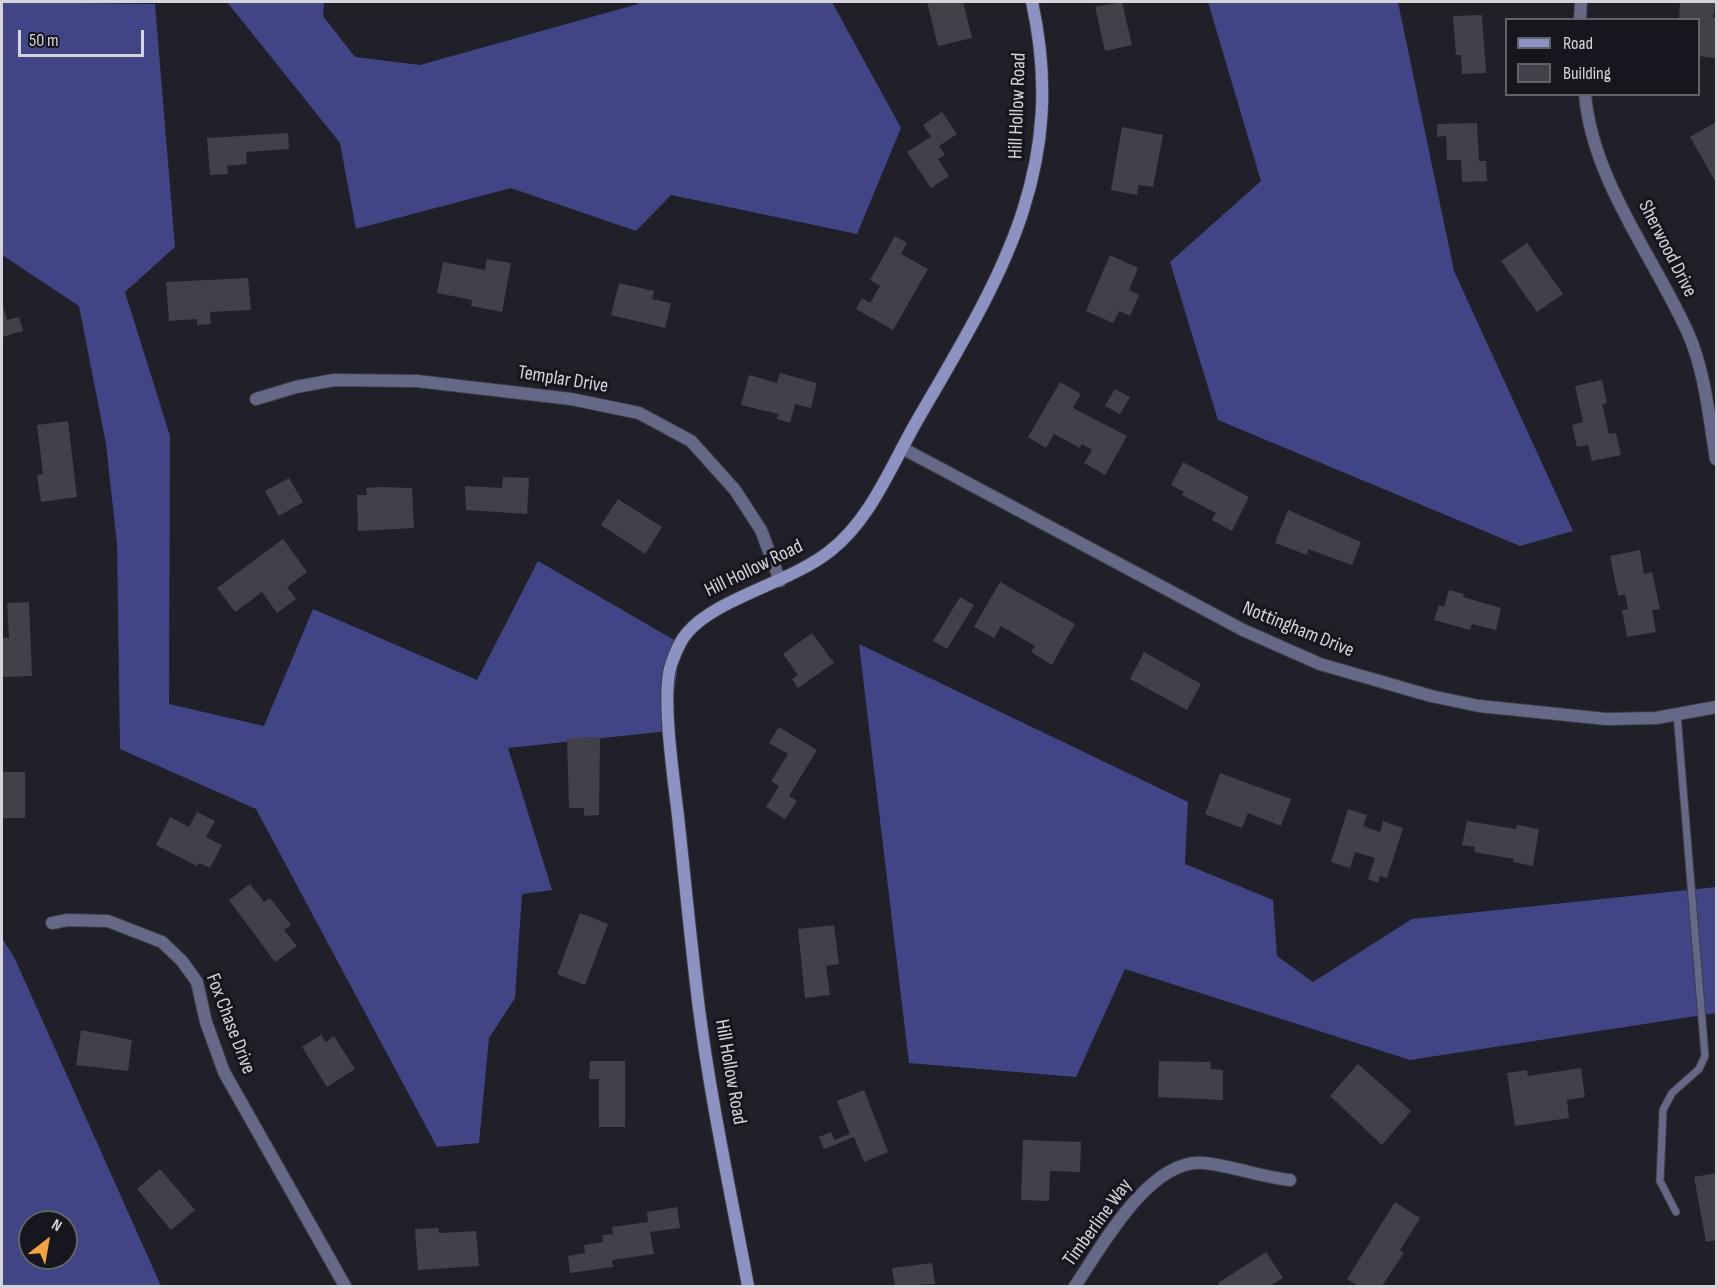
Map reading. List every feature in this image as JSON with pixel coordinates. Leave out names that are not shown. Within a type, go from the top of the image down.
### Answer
[{"type":"street","name":"Hill Hollow Road","points":[[748,1287],[699,1012],[673,777],[668,706],[669,670],[679,644],[706,615],[780,581],[832,550],[852,530],[872,502],[1002,270],[1026,207],[1038,162],[1042,109],[1040,49],[1032,2]]},
{"type":"street","points":[[1580,18],[1581,2]]},
{"type":"street","name":"Sherwood Drive","points":[[1585,96],[1593,139],[1613,186],[1644,251],[1689,334],[1698,366],[1716,459]]},
{"type":"street","name":"Templar Drive","points":[[256,399],[296,387],[334,380],[417,381],[571,399],[639,413],[691,441],[735,490],[761,530],[780,581]]},
{"type":"street","name":"Nottingham Drive","points":[[902,448],[1243,630],[1320,664],[1431,696],[1479,706],[1606,719],[1656,718],[1716,707]]},
{"type":"street","name":"Fox Chase Drive","points":[[52,923],[68,920],[108,921],[162,942],[182,961],[196,982],[206,1022],[224,1072],[345,1287]]},
{"type":"street","name":"Timberline Way","points":[[1075,1287],[1144,1190],[1169,1170],[1202,1163],[1290,1180]]},
{"type":"lane","points":[[1676,1212],[1660,1181],[1663,1110],[1672,1093],[1699,1069],[1705,1056],[1699,1011],[1697,951],[1683,819],[1677,714]]},
{"type":"shaded area","points":[[2,2],[155,4],[175,247],[125,292],[170,436],[169,704],[264,726],[313,609],[477,680],[538,561],[681,644],[669,731],[508,748],[552,890],[522,894],[515,998],[489,1038],[479,1143],[437,1147],[256,809],[120,749],[117,544],[106,444],[79,306],[2,255]]},
{"type":"shaded area","points":[[227,2],[324,2],[323,16],[355,57],[420,65],[638,4],[638,2],[832,2],[901,128],[857,234],[671,195],[636,231],[511,188],[356,229],[340,143]]},
{"type":"shaded area","points":[[1208,2],[1398,2],[1454,271],[1573,531],[1520,546],[1218,420],[1170,262],[1261,181]]},
{"type":"shaded area","points":[[859,644],[1188,802],[1185,864],[1273,900],[1277,956],[1313,982],[1412,919],[1716,887],[1716,1013],[1410,1060],[1125,969],[1076,1077],[909,1063]]},
{"type":"shaded area","points":[[2,938],[15,959],[161,1286],[2,1286]]},
{"type":"building","points":[[927,2],[963,2],[972,38],[938,46]]},
{"type":"building","points":[[1122,2],[1132,45],[1105,51],[1095,7]]},
{"type":"building","points":[[1680,2],[1716,2],[1713,17],[1716,18],[1715,58],[1700,56],[1700,18],[1679,18]]},
{"type":"building","points":[[1482,15],[1486,73],[1462,74],[1461,55],[1456,55],[1453,16]]},
{"type":"building","points":[[942,112],[957,134],[939,146],[945,155],[938,159],[949,176],[931,188],[907,152],[931,137],[923,125]]},
{"type":"building","points":[[1716,122],[1716,183],[1690,137]]},
{"type":"building","points":[[1477,123],[1479,161],[1486,161],[1487,181],[1462,182],[1461,160],[1447,160],[1446,136],[1437,137],[1437,124]]},
{"type":"building","points":[[1122,127],[1163,135],[1153,187],[1139,185],[1137,195],[1111,190]]},
{"type":"building","points":[[288,133],[289,149],[246,152],[247,164],[227,166],[228,174],[210,175],[207,138]]},
{"type":"building","points":[[895,236],[907,243],[901,254],[928,269],[893,330],[856,309],[862,298],[870,303],[880,286],[870,280]]},
{"type":"building","points":[[1527,243],[1563,294],[1537,312],[1501,261]]},
{"type":"building","points":[[1110,255],[1138,268],[1129,290],[1139,295],[1130,316],[1119,311],[1113,323],[1086,311]]},
{"type":"building","points":[[487,259],[511,263],[502,312],[471,306],[472,300],[437,293],[443,262],[485,270]]},
{"type":"building","points":[[248,278],[251,310],[210,312],[211,324],[197,325],[197,319],[169,321],[166,282]]},
{"type":"building","points":[[619,283],[654,291],[652,299],[671,303],[665,328],[611,315]]},
{"type":"building","points":[[2,302],[7,320],[19,317],[23,331],[2,337]]},
{"type":"building","points":[[780,373],[817,383],[811,408],[795,404],[790,423],[777,419],[778,414],[741,405],[749,375],[777,383]]},
{"type":"building","points":[[1602,380],[1607,403],[1602,404],[1609,434],[1616,433],[1621,455],[1592,461],[1588,445],[1577,447],[1572,425],[1583,422],[1575,386]]},
{"type":"building","points":[[1060,382],[1081,394],[1073,408],[1127,436],[1105,475],[1084,463],[1092,450],[1082,444],[1080,448],[1054,434],[1046,448],[1028,437]]},
{"type":"building","points":[[1115,389],[1130,397],[1120,414],[1105,406]]},
{"type":"building","points":[[68,421],[77,497],[41,502],[37,475],[43,474],[37,425]]},
{"type":"building","points":[[1183,462],[1249,497],[1232,531],[1212,520],[1216,513],[1182,495],[1184,492],[1171,485]]},
{"type":"building","points":[[503,477],[529,478],[527,514],[466,510],[465,486],[502,488]]},
{"type":"building","points":[[289,478],[303,502],[279,516],[265,491]]},
{"type":"building","points":[[366,488],[412,488],[414,528],[358,531],[357,495],[367,495]]},
{"type":"building","points":[[618,499],[662,527],[645,554],[601,525]]},
{"type":"building","points":[[1288,510],[1361,542],[1352,565],[1308,549],[1307,555],[1275,543]]},
{"type":"building","points":[[283,539],[307,572],[287,587],[296,599],[277,613],[262,592],[235,612],[217,588]]},
{"type":"building","points":[[1640,550],[1644,574],[1652,572],[1660,609],[1652,610],[1656,632],[1627,637],[1622,610],[1628,609],[1625,594],[1618,596],[1610,556]]},
{"type":"building","points":[[1000,582],[1075,624],[1052,665],[1031,652],[1035,646],[1001,626],[994,638],[974,627]]},
{"type":"building","points":[[1449,590],[1464,594],[1463,597],[1501,608],[1496,630],[1472,624],[1470,630],[1434,620],[1439,605],[1444,607]]},
{"type":"building","points":[[960,597],[974,605],[947,649],[933,641]]},
{"type":"building","points":[[29,602],[32,676],[2,677],[2,638],[9,638],[7,603]]},
{"type":"building","points":[[812,633],[834,663],[798,688],[792,679],[798,675],[783,654]]},
{"type":"building","points":[[1144,652],[1201,684],[1187,710],[1130,679]]},
{"type":"building","points":[[779,727],[817,750],[789,796],[797,801],[785,819],[766,807],[779,786],[771,781],[788,754],[769,743]]},
{"type":"building","points":[[600,737],[599,815],[584,816],[584,808],[569,808],[567,738]]},
{"type":"building","points":[[2,772],[25,772],[25,818],[2,818]]},
{"type":"building","points":[[1220,773],[1291,799],[1281,826],[1248,813],[1242,828],[1205,814]]},
{"type":"building","points":[[1348,809],[1367,815],[1363,826],[1380,832],[1383,821],[1403,828],[1387,878],[1380,876],[1378,883],[1368,879],[1375,858],[1355,852],[1350,868],[1331,862]]},
{"type":"building","points":[[197,812],[215,821],[206,837],[222,845],[210,868],[199,863],[197,866],[156,845],[170,817],[189,827]]},
{"type":"building","points":[[1467,821],[1516,829],[1517,825],[1539,829],[1533,866],[1513,862],[1514,859],[1474,852],[1475,847],[1462,845]]},
{"type":"building","points":[[250,884],[264,902],[270,898],[291,925],[284,930],[297,946],[275,962],[229,900]]},
{"type":"building","points":[[580,913],[608,924],[585,985],[557,974]]},
{"type":"building","points":[[834,925],[839,964],[826,966],[830,995],[805,998],[798,929]]},
{"type":"building","points":[[81,1030],[132,1040],[128,1071],[76,1065]]},
{"type":"building","points":[[321,1035],[326,1042],[334,1036],[355,1069],[327,1087],[302,1047]]},
{"type":"building","points":[[590,1061],[625,1061],[625,1127],[599,1127],[599,1079],[589,1079]]},
{"type":"building","points":[[1159,1061],[1211,1062],[1210,1069],[1223,1070],[1223,1100],[1158,1097]]},
{"type":"building","points":[[1358,1064],[1411,1111],[1382,1145],[1330,1096]]},
{"type":"building","points":[[1581,1068],[1585,1097],[1567,1100],[1569,1118],[1515,1126],[1507,1073],[1527,1070],[1528,1076]]},
{"type":"building","points":[[864,1090],[888,1152],[864,1162],[854,1137],[824,1149],[819,1137],[831,1132],[834,1140],[850,1134],[837,1101]]},
{"type":"building","points":[[1023,1140],[1081,1142],[1080,1172],[1050,1171],[1049,1201],[1021,1200]]},
{"type":"building","points":[[160,1169],[195,1210],[171,1230],[137,1189]]},
{"type":"building","points":[[1716,1173],[1716,1240],[1706,1242],[1694,1177]]},
{"type":"building","points":[[1395,1202],[1420,1218],[1400,1250],[1404,1253],[1382,1286],[1359,1286],[1347,1279]]},
{"type":"building","points":[[677,1207],[680,1228],[650,1232],[654,1254],[612,1260],[613,1267],[570,1273],[568,1256],[585,1253],[584,1245],[603,1242],[602,1235],[613,1234],[612,1227],[648,1222],[647,1212]]},
{"type":"building","points":[[438,1228],[439,1233],[476,1231],[479,1266],[418,1270],[415,1229]]},
{"type":"building","points":[[1266,1252],[1283,1278],[1270,1286],[1220,1286],[1218,1283]]},
{"type":"building","points":[[932,1263],[935,1284],[895,1286],[892,1268]]}]
